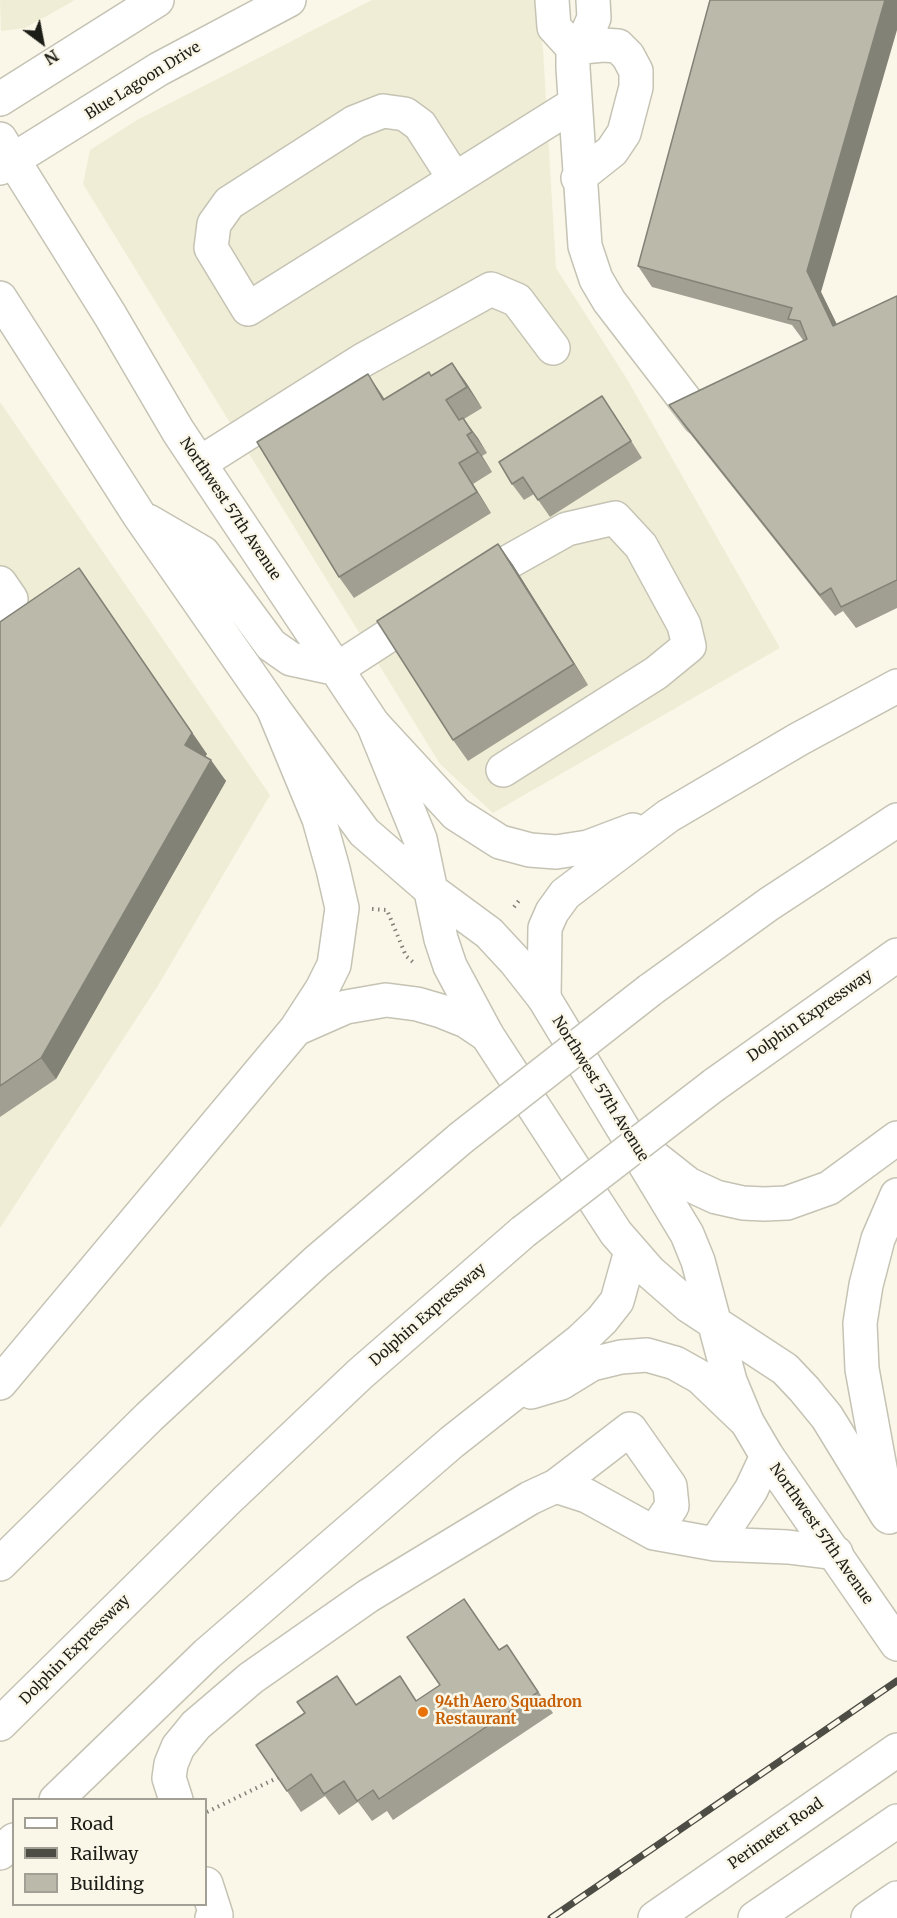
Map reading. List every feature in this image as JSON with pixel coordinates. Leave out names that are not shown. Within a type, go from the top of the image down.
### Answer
[{"type":"main road","points":[[0,99],[157,0]]},
{"type":"main road","name":"Blue Lagoon Drive","points":[[4,156],[159,69],[289,0]]},
{"type":"main road","points":[[552,0],[554,27],[573,48],[573,105],[578,178],[585,246],[596,279],[630,330],[699,418]]},
{"type":"main road","points":[[573,48],[586,36],[594,18],[593,0]]},
{"type":"main road","points":[[573,48],[618,46],[628,56],[636,71],[636,87],[624,133],[612,151],[578,178]]},
{"type":"main road","points":[[454,178],[420,125],[405,114],[383,111],[355,122],[229,203],[214,224],[211,248],[248,309],[573,105]]},
{"type":"main road","name":"Northwest 57th Avenue","points":[[4,156],[200,463],[374,724],[412,814],[450,966],[487,1035],[616,1233],[669,1289],[714,1324],[778,1365],[804,1389],[827,1417],[893,1524]]},
{"type":"main road","points":[[200,463],[363,360],[491,289],[518,300],[553,348]]},
{"type":"main road","name":"Northwest 57th Avenue","points":[[0,298],[139,515],[273,708],[364,832],[432,891],[489,933],[515,960],[544,998],[687,1234],[698,1261],[714,1324]]},
{"type":"main road","points":[[139,515],[203,554],[271,645],[291,659],[337,669],[493,568],[567,529],[615,518],[641,546],[684,625],[688,646],[656,673],[503,770]]},
{"type":"main road","points":[[544,998],[545,928],[552,912],[578,883],[668,816],[799,739],[897,686]]},
{"type":"main road","points":[[0,1383],[296,1029],[322,989],[334,965],[342,908],[319,819],[273,708]]},
{"type":"main road","points":[[374,724],[456,814],[500,842],[530,850],[555,852],[588,847],[668,816]]},
{"type":"main road","points":[[0,1564],[149,1417],[316,1262],[461,1138],[650,990],[769,904],[897,820]]},
{"type":"main road","name":"Dolphin Expressway","points":[[0,1724],[227,1500],[352,1382],[523,1232],[714,1085],[897,955]]},
{"type":"main road","points":[[296,1029],[346,1007],[387,1000],[417,1004],[441,1011],[466,1021],[487,1035]]},
{"type":"main road","points":[[631,1140],[688,1184],[716,1197],[743,1203],[764,1204],[787,1203],[829,1188],[897,1138]]},
{"type":"main road","points":[[893,1524],[862,1369],[860,1323],[866,1285],[878,1239],[897,1195]]},
{"type":"main road","points":[[58,1798],[207,1654],[503,1400],[580,1341],[602,1320],[617,1301],[631,1251]]},
{"type":"main road","points":[[714,1324],[730,1381],[747,1422]]},
{"type":"main road","points":[[503,1400],[561,1383],[592,1364],[647,1354],[675,1363],[700,1377],[747,1422]]},
{"type":"main road","name":"Northwest 57th Avenue","points":[[747,1422],[767,1456],[897,1644]]},
{"type":"main road","points":[[175,1798],[169,1778],[171,1764],[178,1747],[196,1725],[251,1678],[368,1596],[499,1515],[556,1486],[630,1429],[670,1486],[672,1506],[654,1533]]},
{"type":"main road","points":[[715,1544],[751,1490],[767,1456]]},
{"type":"main road","points":[[556,1486],[587,1496],[654,1533],[715,1544],[788,1547],[836,1553]]},
{"type":"main road","name":"Perimeter Road","points":[[655,1918],[897,1750]]},
{"type":"main road","points":[[755,1918],[897,1821]]},
{"type":"main road","points":[[0,1853],[12,1842]]},
{"type":"main road","points":[[207,1887],[216,1915],[212,1918]]},
{"type":"main road","points":[[868,1918],[897,1898]]},
{"type":"path","points":[[514,907],[526,891]]},
{"type":"path","points":[[368,909],[387,910],[405,956],[418,964]]},
{"type":"path","points":[[207,1813],[279,1777]]},
{"type":"shaded area","points":[[0,0],[75,0],[25,28],[1,31]]},
{"type":"shaded area","points":[[372,0],[536,0],[543,49],[556,268],[627,379],[780,648],[493,813],[440,764],[83,184],[90,150],[137,120]]},
{"type":"shaded area","points":[[0,402],[270,795],[159,984],[0,1228]]},
{"type":"building","points":[[710,0],[885,0],[807,271],[833,326],[897,296],[897,580],[841,607],[831,588],[820,595],[669,405],[807,339],[800,321],[788,319],[792,308],[638,266]]},
{"type":"building","points":[[452,363],[467,387],[446,400],[459,420],[463,418],[472,432],[467,435],[478,452],[459,463],[477,492],[339,577],[257,442],[368,374],[383,400],[429,372],[431,376]]},
{"type":"building","points":[[602,396],[631,441],[538,500],[523,477],[512,484],[499,462]]},
{"type":"building","points":[[498,544],[574,664],[453,740],[377,621]]},
{"type":"building","points":[[79,568],[192,733],[185,745],[211,760],[41,1058],[0,1086],[0,622]]},
{"type":"building","points":[[464,1599],[499,1650],[507,1645],[538,1692],[379,1799],[373,1790],[357,1801],[344,1781],[324,1794],[311,1774],[287,1791],[256,1745],[305,1713],[297,1702],[337,1676],[356,1705],[400,1676],[416,1701],[440,1685],[407,1637]]},
{"type":"railway","points":[[551,1918],[897,1681]]},
{"type":"place","name":"94th Aero Squadron Restaurant","points":[[423,1712]]}]
